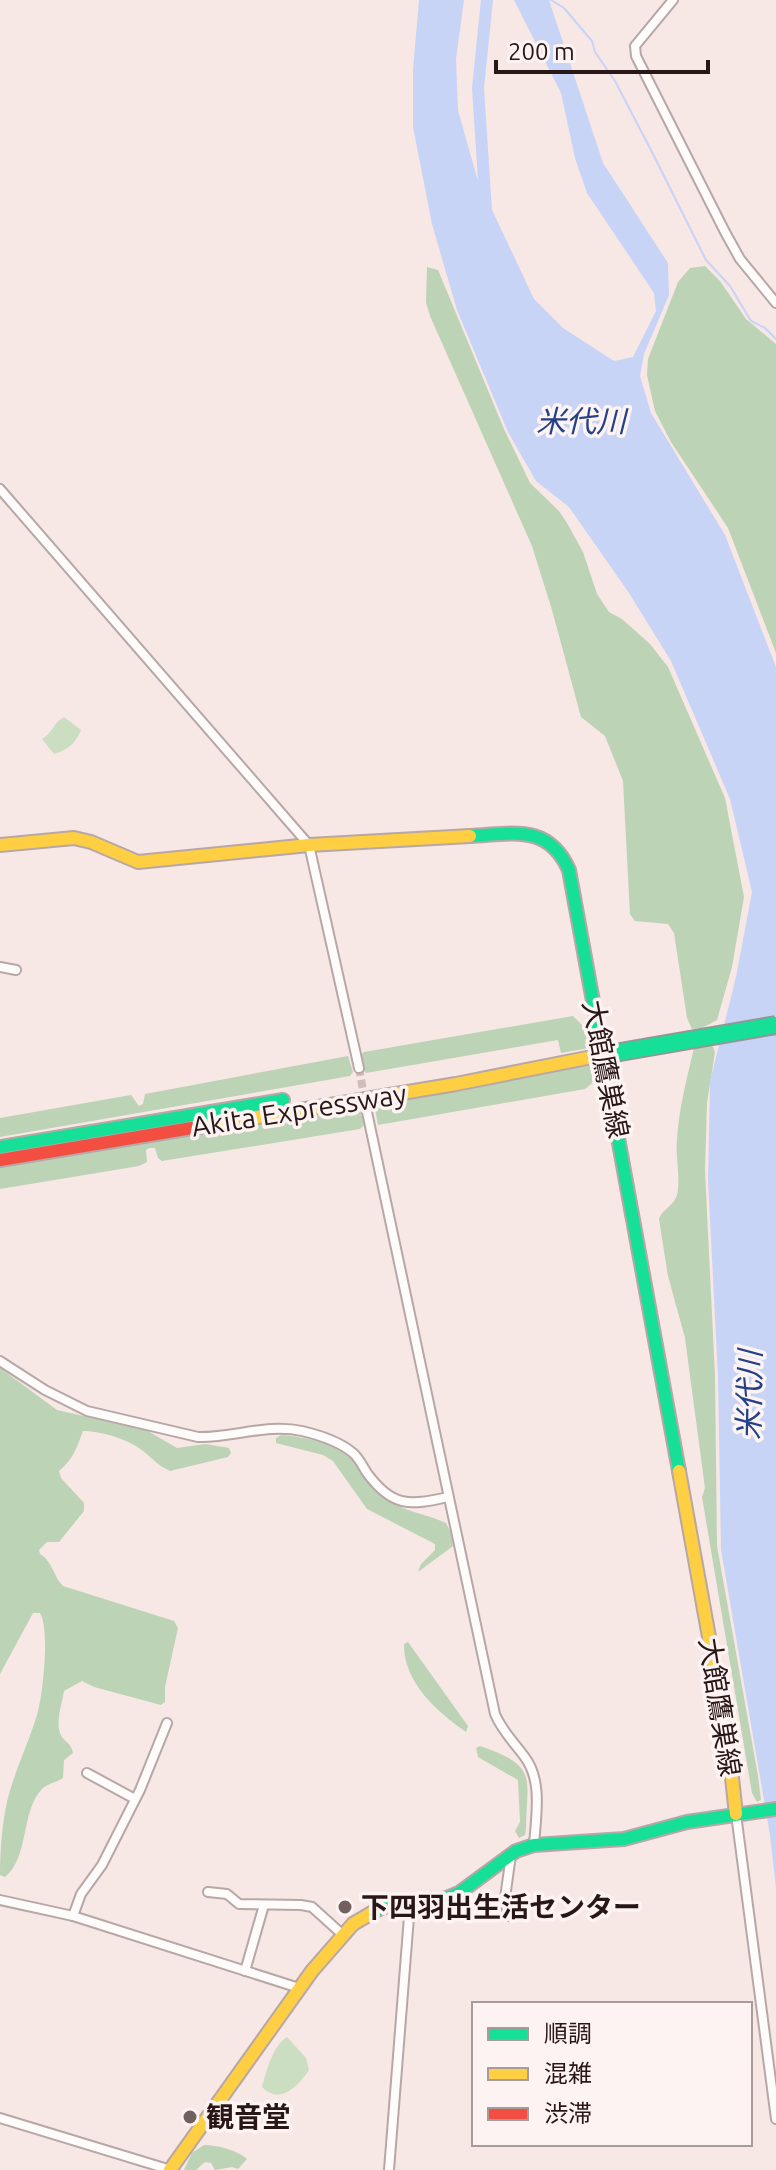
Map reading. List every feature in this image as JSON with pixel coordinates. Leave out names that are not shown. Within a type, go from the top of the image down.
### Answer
[{"type":"main road","name":"大館鷹巣線","points":[[0,845],[68,838],[85,840],[138,862],[309,845],[521,833],[538,836],[562,852],[569,870],[743,1813],[776,1809]]},
{"type":"main road","name":"Akita Expressway","points":[[0,1160],[456,1084],[776,1025]]},
{"type":"main road","name":"Akita Expressway","points":[[0,1147],[329,1093],[597,1056]]},
{"type":"main road","points":[[170,2170],[299,1988],[353,1924],[368,1914],[384,1907],[442,1900],[459,1893],[511,1854],[534,1845],[590,1843],[640,1836],[687,1822],[743,1813]]},
{"type":"street","points":[[673,0],[635,46],[636,56],[740,259],[776,303]]},
{"type":"street","points":[[0,489],[309,845],[359,1068]]},
{"type":"street","points":[[0,967],[16,970]]},
{"type":"street","points":[[367,1112],[495,1714],[502,1730],[526,1758],[537,1783],[534,1845]]},
{"type":"street","points":[[0,1361],[45,1390],[87,1411],[198,1437],[267,1429],[301,1431],[334,1441],[354,1454],[381,1490],[393,1499],[423,1503],[448,1497]]},
{"type":"street","points":[[73,1916],[81,1894],[102,1865],[135,1799],[167,1723]]},
{"type":"street","points":[[87,1773],[135,1799]]},
{"type":"street","points":[[743,1813],[776,2119]]},
{"type":"street","points":[[508,1916],[505,1898],[511,1854]]},
{"type":"street","points":[[208,1892],[227,1894],[239,1904],[312,1907],[343,1935]]},
{"type":"street","points":[[0,1900],[73,1916],[299,1988]]},
{"type":"street","points":[[389,2170],[410,1904]]},
{"type":"street","points":[[245,1971],[264,1905]]},
{"type":"street","points":[[0,2118],[170,2170]]},
{"type":"green space","points":[[705,266],[720,281],[746,319],[776,344],[776,653],[728,528],[671,442],[655,411],[647,375],[648,359],[678,282],[690,268]]},
{"type":"green space","points":[[427,267],[438,270],[504,429],[530,483],[567,523],[583,552],[597,594],[609,612],[622,619],[650,644],[668,667],[725,798],[744,897],[732,967],[717,1020],[702,1028],[692,1029],[687,1018],[674,933],[668,924],[635,921],[630,914],[623,781],[605,736],[581,717],[532,546],[430,316],[426,302]]},
{"type":"green space","points":[[64,717],[81,730],[70,746],[54,754],[42,739]]},
{"type":"green space","points":[[573,1016],[594,1037],[595,1047],[561,1053],[558,1040],[364,1071],[364,1052]]},
{"type":"green space","points":[[712,1045],[715,1052],[707,1103],[705,1171],[715,1376],[717,1546],[758,1776],[761,1800],[757,1802],[752,1793],[702,1497],[705,1488],[685,1338],[668,1276],[659,1219],[677,1195],[681,1104],[694,1048]]},
{"type":"green space","points":[[348,1056],[353,1072],[350,1076],[0,1137],[0,1118],[131,1095],[139,1106],[143,1104],[145,1094]]},
{"type":"green space","points":[[599,1063],[601,1076],[585,1089],[378,1125],[374,1103]]},
{"type":"green space","points":[[359,1106],[364,1125],[360,1129],[162,1161],[155,1148],[149,1148],[146,1150],[147,1162],[139,1166],[0,1189],[0,1167]]},
{"type":"green space","points":[[0,1368],[57,1410],[146,1430],[177,1448],[206,1444],[229,1448],[231,1453],[228,1457],[170,1471],[127,1441],[83,1431],[71,1458],[59,1471],[61,1478],[84,1503],[84,1511],[59,1542],[47,1542],[39,1550],[63,1586],[174,1621],[178,1628],[165,1687],[165,1702],[161,1705],[82,1681],[64,1691],[59,1727],[73,1753],[64,1760],[63,1778],[43,1788],[35,1799],[18,1858],[5,1877],[0,1875],[5,1811],[39,1706],[45,1633],[40,1613],[33,1613],[0,1674]]},
{"type":"green space","points":[[281,1435],[310,1439],[340,1450],[388,1500],[446,1523],[453,1546],[418,1572],[421,1564],[435,1550],[435,1544],[367,1509],[333,1461],[323,1455],[276,1443],[276,1438]]},
{"type":"green space","points":[[408,1642],[468,1726],[466,1732],[444,1716],[416,1684],[405,1658],[404,1644]]},
{"type":"green space","points":[[480,1746],[512,1760],[525,1775],[526,1828],[525,1835],[519,1838],[515,1831],[520,1822],[518,1780],[478,1757],[476,1748]]},
{"type":"green space","points":[[287,2037],[306,2058],[309,2070],[294,2087],[276,2094],[262,2087],[274,2053]]},
{"type":"green space","points":[[204,2145],[227,2149],[247,2159],[238,2169],[215,2170],[211,2163],[205,2162],[196,2170],[184,2170],[192,2153]]},
{"type":"water","name":"米代川","points":[[419,0],[464,0],[456,59],[458,110],[477,178],[534,299],[563,328],[614,361],[633,357],[656,311],[654,293],[587,193],[575,158],[561,93],[514,0],[549,0],[603,163],[668,263],[669,295],[644,354],[640,376],[651,413],[725,535],[776,667],[776,1888],[770,1835],[721,1550],[718,1376],[708,1180],[710,1081],[736,977],[752,892],[730,799],[671,661],[629,593],[569,507],[536,481],[508,432],[457,310],[432,224],[413,127],[413,70]]},
{"type":"waterway","name":"米代川","points":[[486,211],[478,88],[487,0]]},
{"type":"waterway","points":[[551,0],[564,8],[592,41],[595,52],[615,81],[706,260],[730,286],[751,321],[765,328],[776,339]]},
{"type":"tunnel","points":[[359,1068],[367,1112]]},
{"type":"traffic: fast","points":[[470,836],[514,833],[540,838],[551,845],[569,870],[679,1471]]},
{"type":"traffic: fast","points":[[597,1056],[776,1025]]},
{"type":"traffic: fast","points":[[0,1147],[283,1100]]},
{"type":"traffic: fast","points":[[375,1911],[384,1907],[442,1900],[459,1893],[516,1851],[534,1845],[624,1839],[687,1822],[776,1809]]},
{"type":"traffic: slow","points":[[0,845],[74,838],[138,862],[309,845],[470,836]]},
{"type":"traffic: slow","points":[[192,1128],[456,1084],[597,1056]]},
{"type":"traffic: slow","points":[[679,1471],[728,1742],[736,1814]]},
{"type":"traffic: slow","points":[[170,2170],[312,1971],[353,1924],[375,1911]]},
{"type":"traffic: jam","points":[[0,1160],[192,1128]]},
{"type":"place","name":"下四羽出生活センター","points":[[345,1907]]},
{"type":"place","name":"観音堂","points":[[190,2117]]}]
